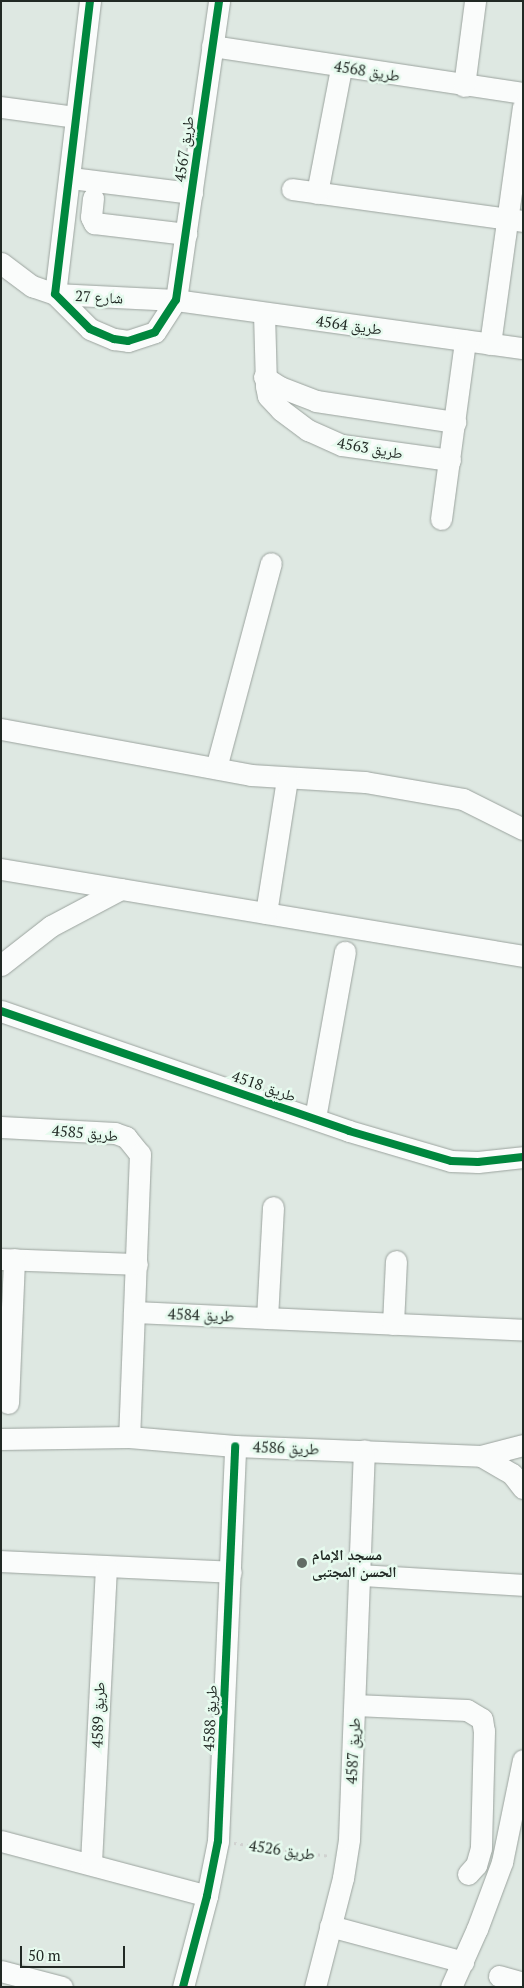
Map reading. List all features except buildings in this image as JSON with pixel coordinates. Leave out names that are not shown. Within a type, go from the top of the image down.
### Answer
[{"type":"street","points":[[90,1],[75,117],[71,178],[55,294],[90,329],[114,339],[128,341],[155,332],[176,300]]},
{"type":"street","name":"طريق 4567","points":[[176,300],[219,1]]},
{"type":"street","points":[[464,86],[475,1]]},
{"type":"street","name":"طريق 4568","points":[[212,46],[341,68],[523,93]]},
{"type":"street","points":[[317,193],[341,68]]},
{"type":"street","points":[[1,107],[75,117]]},
{"type":"street","points":[[490,344],[514,220],[523,107]]},
{"type":"street","points":[[71,178],[192,193]]},
{"type":"street","points":[[292,189],[514,220]]},
{"type":"street","points":[[92,198],[91,217],[94,223],[186,234]]},
{"type":"street","name":"شارع 27","points":[[1,263],[26,283],[55,294],[176,300]]},
{"type":"street","name":"طريق 4564","points":[[176,300],[523,348]]},
{"type":"street","name":"طريق 4563","points":[[264,313],[264,377],[274,404],[324,439],[360,449],[450,460]]},
{"type":"street","points":[[441,519],[456,422],[465,341]]},
{"type":"street","points":[[264,377],[280,387],[316,401],[456,422]]},
{"type":"street","points":[[216,768],[271,563]]},
{"type":"street","points":[[1,728],[216,768],[287,779],[366,782],[463,799],[523,829]]},
{"type":"street","points":[[266,913],[287,779]]},
{"type":"street","points":[[1,869],[523,956]]},
{"type":"street","points":[[1,965],[51,926],[121,889]]},
{"type":"street","name":"طريق 4518","points":[[315,1118],[345,952]]},
{"type":"street","name":"طريق 4518","points":[[1,1011],[315,1118],[451,1161],[478,1162],[523,1156]]},
{"type":"street","name":"طريق 4585","points":[[1,1127],[115,1133],[134,1144],[141,1162],[129,1437]]},
{"type":"street","points":[[267,1318],[273,1207]]},
{"type":"street","points":[[8,1403],[8,1259],[137,1264]]},
{"type":"street","points":[[393,1324],[396,1261]]},
{"type":"street","name":"طريق 4584","points":[[134,1312],[523,1330]]},
{"type":"street","name":"طريق 4586","points":[[1,1439],[129,1437],[235,1446],[481,1456],[522,1446]]},
{"type":"street","name":"طريق 4588","points":[[183,1987],[207,1896],[218,1841],[235,1446]]},
{"type":"street","points":[[522,1446],[514,1468],[522,1485]]},
{"type":"street","name":"طريق 4587","points":[[315,1987],[346,1859],[362,1575],[364,1450]]},
{"type":"street","name":"طريق 4586","points":[[481,1456],[502,1466],[522,1485]]},
{"type":"street","points":[[1,1561],[231,1572]]},
{"type":"street","name":"طريق 4589","points":[[91,1863],[106,1567]]},
{"type":"street","points":[[362,1575],[523,1585]]},
{"type":"street","points":[[355,1705],[468,1710],[482,1720],[484,1731],[481,1848],[476,1865],[468,1874]]},
{"type":"street","points":[[451,1987],[463,1962],[502,1862],[523,1760]]},
{"type":"street","points":[[1,1841],[91,1863],[207,1896]]},
{"type":"street","points":[[330,1926],[463,1962]]},
{"type":"street","points":[[1,1971],[62,1987]]},
{"type":"street","points":[[499,1976],[523,1983]]},
{"type":"cycle path","points":[[90,1],[55,294],[90,329],[114,339],[128,341],[155,332],[176,300],[219,1]]},
{"type":"cycle path","points":[[1,1011],[349,1131],[451,1161],[478,1162],[523,1157]]},
{"type":"cycle path","points":[[183,1987],[207,1896],[218,1841],[235,1446]]},
{"type":"place","name":"مسجد الإمام الحسن المجتبى","points":[[302,1563]]}]
